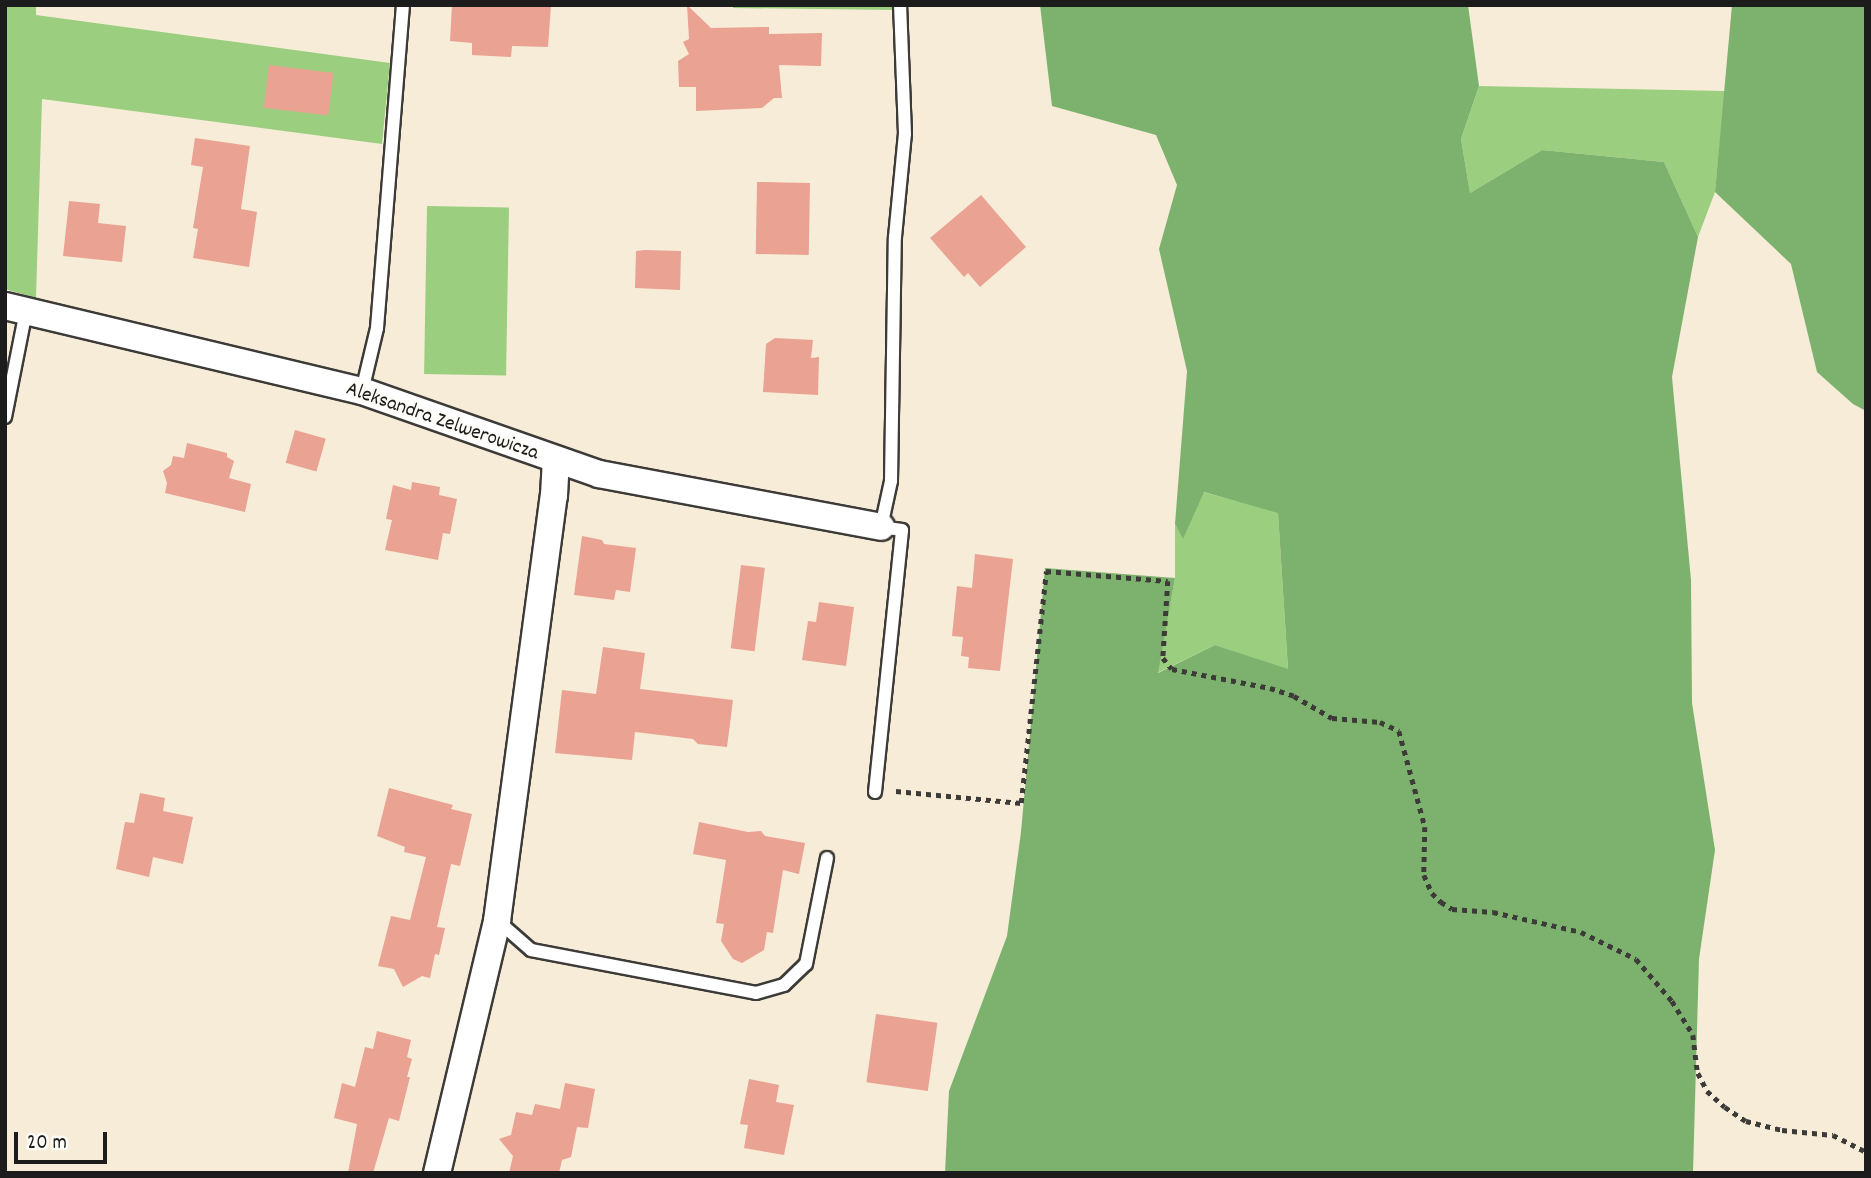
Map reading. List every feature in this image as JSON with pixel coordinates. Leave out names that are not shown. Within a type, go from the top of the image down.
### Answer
[{"type":"street","name":"Aleksandra Zelwerowicza","points":[[16,308],[362,391],[556,461],[625,479],[881,527]]},
{"type":"street","points":[[436,1173],[497,921],[554,496],[556,461]]},
{"type":"lane","points":[[362,391],[377,328],[403,5]]},
{"type":"lane","points":[[875,792],[902,530],[881,527],[891,481],[895,237],[905,134],[900,5]]},
{"type":"lane","points":[[5,417],[16,308]]},
{"type":"lane","points":[[497,921],[531,950],[756,993],[784,985],[806,964],[827,859]]},
{"type":"path","points":[[875,792],[902,790],[1021,803],[1046,571],[1168,581],[1163,658],[1172,670],[1270,688],[1294,696],[1332,718],[1380,722],[1399,731],[1425,827],[1424,875],[1432,893],[1441,902],[1452,909],[1493,912],[1581,932],[1636,959],[1667,994],[1693,1035],[1698,1073],[1707,1091],[1725,1107],[1746,1121],[1782,1130],[1833,1135],[1866,1152]]},
{"type":"green space","points":[[5,5],[36,5],[36,15],[390,63],[382,144],[42,99],[36,298],[5,289]]},
{"type":"green space","points":[[733,5],[893,5],[893,10],[733,8]]},
{"type":"green space","points":[[1040,5],[1468,5],[1479,86],[1461,139],[1470,193],[1542,150],[1664,162],[1698,237],[1672,377],[1691,580],[1692,703],[1715,850],[1699,959],[1693,1173],[945,1173],[949,1091],[1007,936],[1021,832],[1045,568],[1175,578],[1158,673],[1215,645],[1288,669],[1278,513],[1204,492],[1183,539],[1175,524],[1187,371],[1159,249],[1177,185],[1156,135],[1052,106]]},
{"type":"green space","points":[[1732,5],[1866,5],[1866,411],[1853,404],[1817,372],[1791,264],[1715,192]]},
{"type":"green space","points":[[1479,86],[1725,91],[1715,192],[1698,237],[1664,162],[1542,150],[1470,193],[1461,139]]},
{"type":"green space","points":[[427,206],[509,207],[506,375],[424,374]]},
{"type":"green space","points":[[1203,492],[1278,512],[1288,670],[1215,645],[1157,673],[1175,578],[1175,524],[1183,538]]},
{"type":"building","points":[[452,5],[551,5],[548,47],[512,46],[511,57],[472,55],[472,43],[450,41]]},
{"type":"building","points":[[687,5],[711,28],[769,27],[769,34],[822,33],[821,66],[779,65],[782,98],[774,98],[762,108],[696,111],[696,87],[679,87],[678,61],[689,54],[683,42],[689,39]]},
{"type":"building","points":[[269,65],[334,73],[328,116],[264,108]]},
{"type":"building","points":[[195,138],[250,146],[241,209],[257,212],[249,267],[193,258],[198,229],[193,228],[203,167],[191,165]]},
{"type":"building","points":[[757,182],[810,183],[809,255],[756,254]]},
{"type":"building","points":[[981,195],[1026,247],[980,287],[968,273],[964,277],[930,238]]},
{"type":"building","points":[[69,201],[100,204],[98,223],[126,226],[122,262],[63,256]]},
{"type":"building","points":[[636,251],[681,251],[680,290],[635,288]]},
{"type":"building","points":[[775,338],[813,340],[811,358],[819,357],[818,395],[763,392],[766,344]]},
{"type":"building","points":[[295,430],[326,439],[316,472],[286,463]]},
{"type":"building","points":[[187,443],[227,453],[227,457],[234,461],[229,478],[251,484],[245,512],[165,493],[167,483],[163,471],[171,465],[173,456],[184,458]]},
{"type":"building","points":[[412,482],[440,487],[439,495],[457,499],[450,534],[443,533],[438,560],[385,550],[392,520],[386,519],[393,485],[411,490]]},
{"type":"building","points":[[582,536],[602,540],[604,544],[636,548],[630,592],[616,590],[614,600],[574,595]]},
{"type":"building","points":[[975,554],[1013,559],[1000,671],[968,668],[969,657],[961,656],[963,637],[952,636],[957,586],[972,588]]},
{"type":"building","points":[[741,565],[765,568],[755,651],[731,648]]},
{"type":"building","points":[[819,602],[854,607],[846,666],[802,660],[808,621],[816,622]]},
{"type":"building","points":[[603,647],[645,653],[640,689],[733,700],[727,747],[698,744],[693,739],[635,732],[632,760],[555,753],[562,690],[596,694]]},
{"type":"building","points":[[389,788],[453,805],[451,809],[472,814],[460,866],[451,864],[437,927],[445,928],[439,955],[435,954],[430,978],[422,976],[403,987],[394,969],[378,966],[391,916],[410,920],[426,857],[404,852],[405,847],[377,836]]},
{"type":"building","points":[[140,793],[165,798],[163,811],[193,817],[183,864],[153,857],[149,877],[116,869],[125,822],[134,823]]},
{"type":"building","points":[[699,822],[748,832],[761,831],[765,836],[805,843],[799,874],[783,870],[773,933],[767,932],[764,950],[742,963],[733,959],[721,941],[724,924],[716,923],[726,860],[693,854]]},
{"type":"building","points":[[876,1014],[937,1023],[928,1091],[866,1082]]},
{"type":"building","points":[[377,1031],[411,1040],[407,1057],[412,1059],[407,1077],[410,1077],[399,1121],[389,1118],[373,1173],[348,1173],[357,1124],[334,1118],[342,1083],[355,1087],[365,1047],[373,1049]]},
{"type":"building","points":[[749,1079],[779,1085],[776,1102],[794,1105],[784,1155],[744,1148],[748,1125],[740,1124]]},
{"type":"building","points":[[565,1083],[595,1089],[588,1128],[577,1127],[571,1157],[562,1160],[559,1173],[509,1173],[513,1156],[499,1139],[511,1135],[516,1112],[532,1115],[535,1104],[560,1109]]}]
